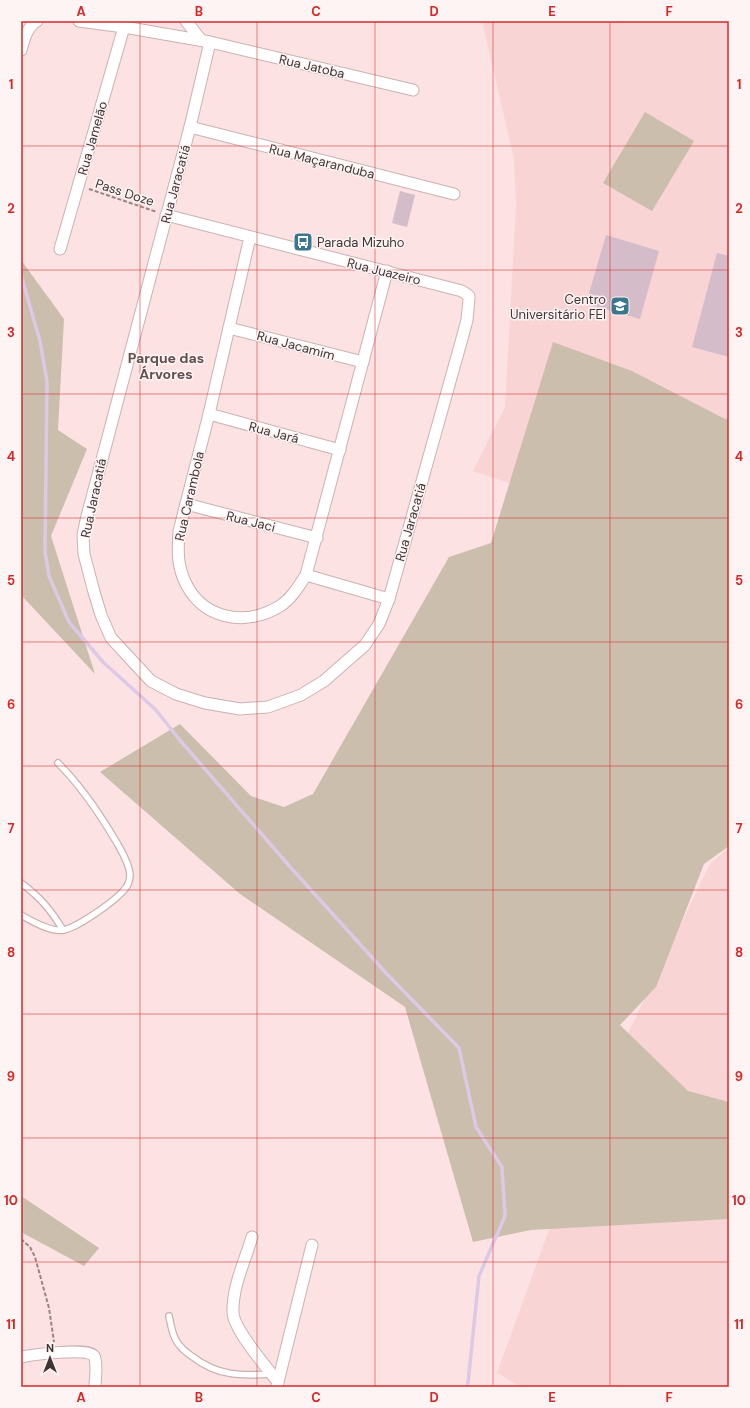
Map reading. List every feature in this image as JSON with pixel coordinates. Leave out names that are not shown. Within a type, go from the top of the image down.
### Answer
[{"type":"street","points":[[21,50],[28,29],[37,21]]},
{"type":"street","name":"Rua Jatoba","points":[[78,21],[206,41],[413,90]]},
{"type":"street","points":[[186,21],[206,41]]},
{"type":"street","name":"Rua Jamelão","points":[[60,249],[124,27]]},
{"type":"street","name":"Rua Jaracatiá","points":[[206,41],[190,127],[93,491],[83,535],[84,554],[87,569],[101,615],[111,638],[151,681],[176,694],[205,703],[240,709],[268,706],[301,695],[324,681],[365,645],[379,624],[389,599],[467,320],[466,295]]},
{"type":"street","name":"Rua Maçaranduba","points":[[190,127],[454,194]]},
{"type":"street","name":"Rua Juazeiro","points":[[166,215],[387,271],[466,295]]},
{"type":"street","name":"Rua Carambola","points":[[250,237],[209,414],[179,531],[178,542],[179,564],[183,578],[190,591],[199,601],[216,614],[228,617],[254,616],[268,612],[281,605],[289,598],[306,575],[387,271]]},
{"type":"street","name":"Rua Jacamim","points":[[229,328],[363,362]]},
{"type":"street","name":"Rua Jará","points":[[209,414],[340,450]]},
{"type":"street","name":"Rua Jaci","points":[[186,504],[317,538]]},
{"type":"street","points":[[306,575],[389,599]]},
{"type":"street","points":[[252,1237],[235,1290],[233,1314],[239,1330],[276,1381]]},
{"type":"street","points":[[276,1381],[312,1245]]},
{"type":"street","points":[[21,1357],[55,1353],[91,1353],[94,1356],[95,1362],[95,1387]]},
{"type":"lane","points":[[21,915],[56,930],[63,930],[87,918],[118,897],[129,882],[130,873],[128,864],[97,810],[82,789],[58,763]]},
{"type":"lane","points":[[21,883],[45,903],[63,930]]},
{"type":"lane","points":[[169,1316],[171,1329],[180,1346],[209,1368],[230,1374],[253,1375],[276,1381]]},
{"type":"path","name":"Pass Doze","points":[[78,186],[166,215]]},
{"type":"path","points":[[21,1239],[30,1247],[35,1257],[48,1308],[55,1353]]},
{"type":"shaded area","name":"Centro Universitário FEI","points":[[482,21],[729,21],[729,557],[473,471],[505,407],[516,206],[514,159]]},
{"type":"shaded area","points":[[645,112],[694,141],[652,211],[603,183]]},
{"type":"shaded area","points":[[21,260],[64,319],[58,430],[87,449],[51,536],[95,674],[21,595]]},
{"type":"shaded area","points":[[553,342],[632,371],[725,419],[729,418],[729,846],[704,864],[656,987],[620,1025],[688,1091],[729,1102],[729,1219],[531,1230],[473,1242],[405,1007],[240,894],[100,772],[180,724],[251,796],[284,807],[313,794],[449,557],[491,543]]},
{"type":"shaded area","points":[[729,847],[729,1387],[521,1387],[497,1373],[597,1097],[710,864]]},
{"type":"shaded area","points":[[21,1196],[99,1248],[84,1266],[21,1232]]},
{"type":"building","points":[[400,191],[415,195],[407,227],[392,223]]},
{"type":"building","points":[[606,235],[659,251],[640,319],[586,304]]},
{"type":"building","points":[[717,253],[729,256],[729,357],[692,347]]},
{"type":"waterway","points":[[21,275],[40,341],[47,382],[45,552],[49,576],[69,622],[103,662],[156,710],[178,738],[292,869],[387,974],[459,1048],[476,1127],[502,1167],[505,1216],[479,1276],[468,1383],[466,1387]]},
{"type":"place","name":"Parada Mizuho","points":[[303,242]]},
{"type":"place","name":"Centro Universitário FEI","points":[[620,306]]},
{"type":"district","name":"Parque das Árvores","points":[[166,366]]}]
